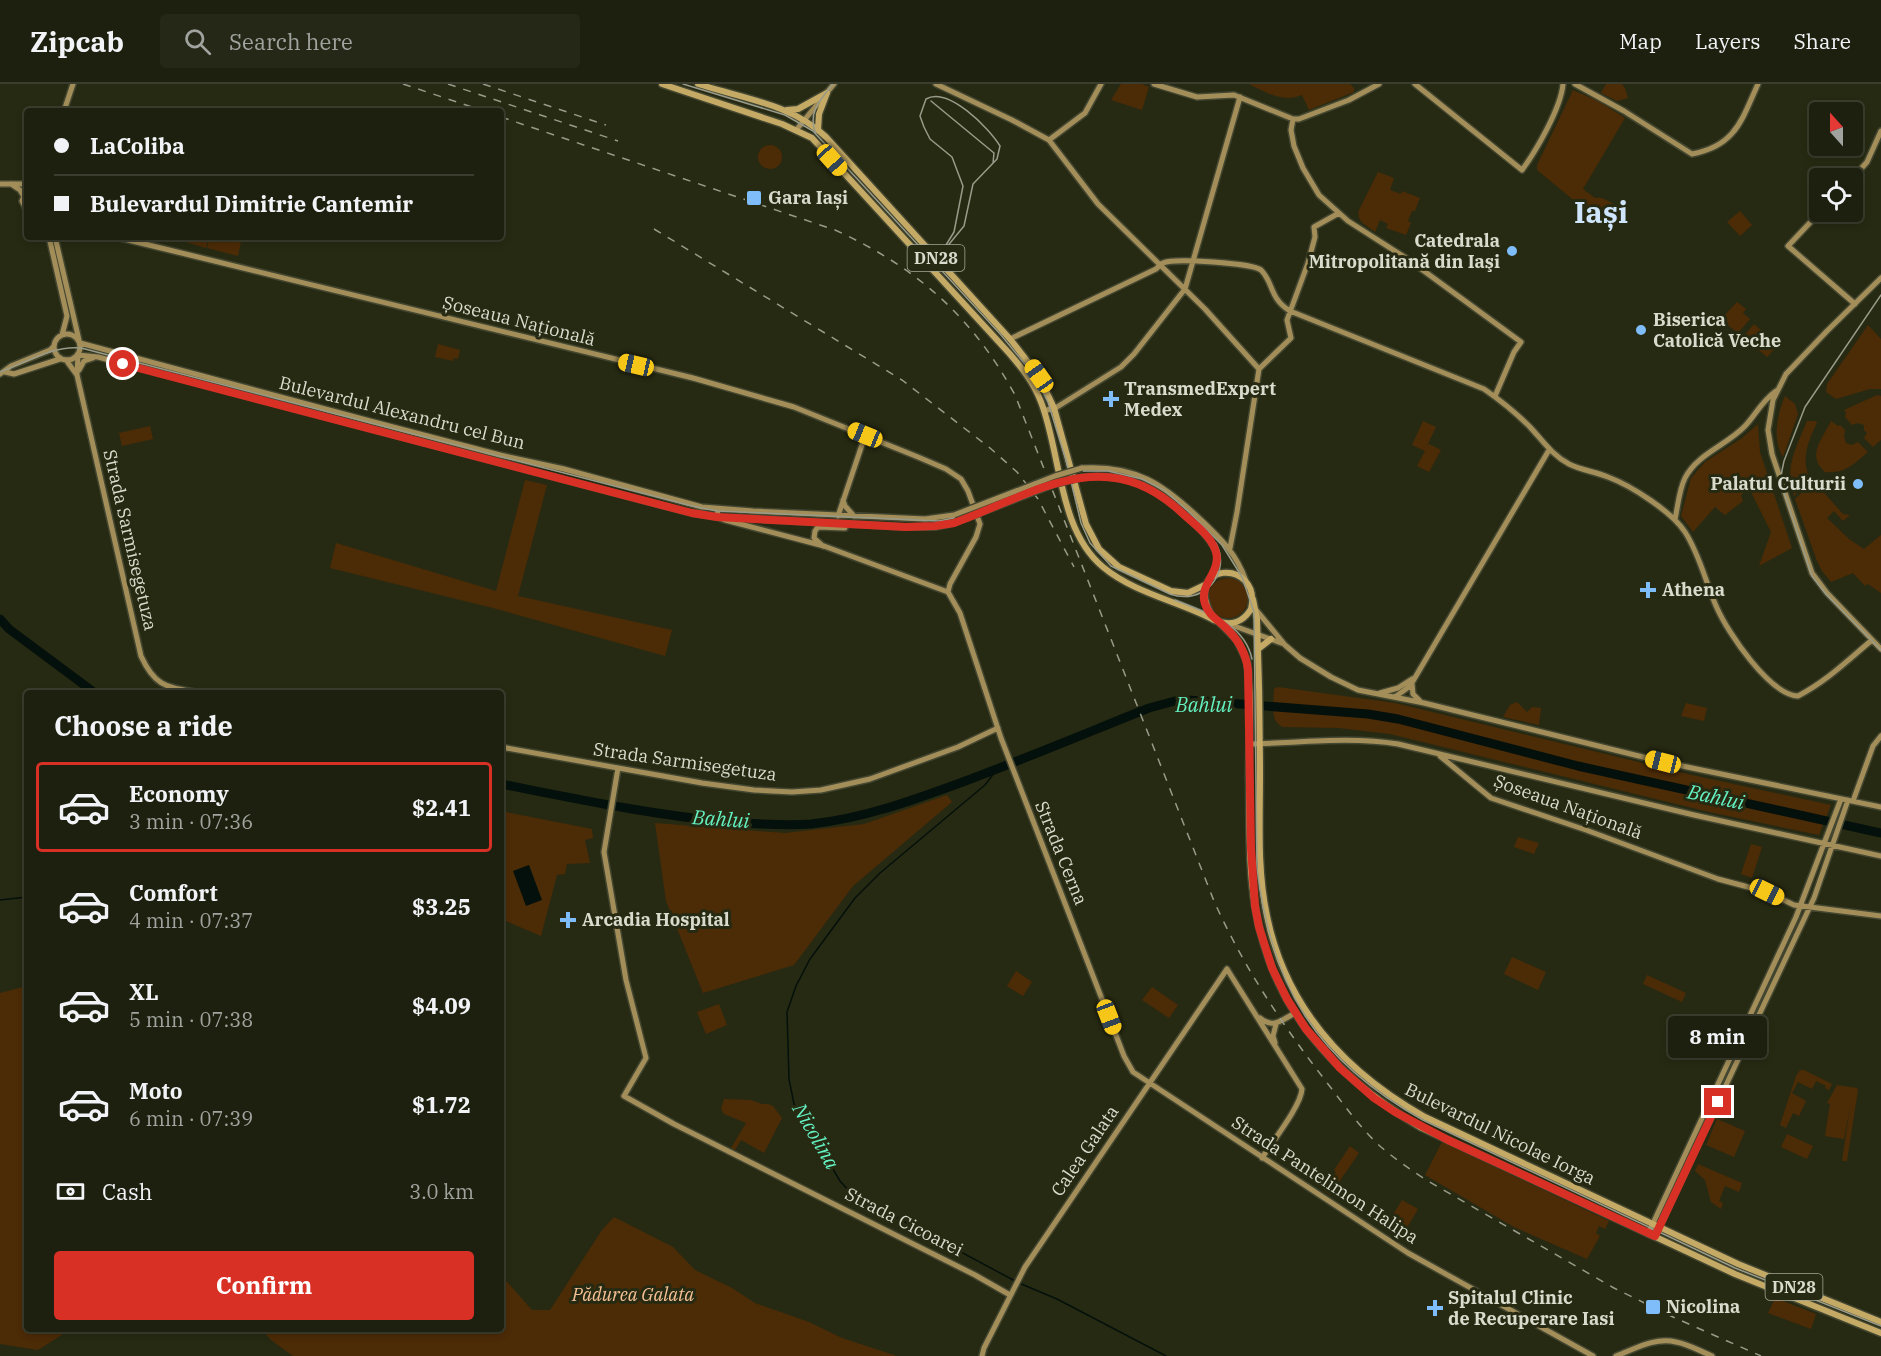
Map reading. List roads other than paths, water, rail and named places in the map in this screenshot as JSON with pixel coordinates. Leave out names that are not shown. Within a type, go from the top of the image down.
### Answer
[{"type":"main road","name":"DN28","points":[[662,84],[797,129],[818,144],[1009,353],[1029,378],[1044,411],[1068,504],[1081,540],[1101,566],[1131,584],[1216,621],[1232,624]]},
{"type":"main road","name":"DN28","points":[[698,84],[780,109],[804,120],[818,130],[1010,339],[1039,376],[1054,408],[1086,524],[1095,543],[1119,567],[1179,593],[1195,591],[1223,573],[1234,573],[1242,577],[1256,610],[1258,650]]},
{"type":"main road","points":[[780,109],[798,110],[827,93]]},
{"type":"main road","points":[[818,130],[819,114],[827,93]]},
{"type":"main road","name":"DN28","points":[[1209,581],[1204,591],[1204,600],[1216,621]]},
{"type":"main road","points":[[1232,624],[1245,618],[1251,609],[1252,599]]},
{"type":"main road","name":"Bulevardul Nicolae Iorga","points":[[1216,621],[1232,634],[1247,661],[1250,722],[1251,866],[1259,927],[1272,968],[1295,1012],[1316,1042],[1340,1068],[1374,1098],[1438,1135],[1735,1274],[1881,1333]]},
{"type":"main road","points":[[1258,650],[1272,639]]},
{"type":"main road","name":"Bulevardul Nicolae Iorga","points":[[1258,650],[1261,867],[1267,916],[1289,981],[1309,1016],[1334,1049],[1382,1091],[1416,1112],[1656,1227],[1738,1264],[1881,1322]]},
{"type":"street","points":[[65,108],[73,84]]},
{"type":"street","points":[[797,129],[834,84]]},
{"type":"street","points":[[936,84],[1049,140],[1098,204],[1185,289],[1259,369]]},
{"type":"street","points":[[1049,140],[1085,113],[1101,84]]},
{"type":"street","points":[[1155,84],[1197,97],[1227,95],[1240,97],[1293,119],[1307,117],[1349,100],[1379,84]]},
{"type":"street","points":[[1414,84],[1521,170],[1536,149],[1550,121],[1561,97],[1563,84]]},
{"type":"street","points":[[1575,84],[1624,111],[1692,154],[1727,140],[1745,116],[1758,84]]},
{"type":"street","points":[[1044,411],[1054,408],[1128,361],[1185,289],[1240,97]]},
{"type":"street","points":[[1293,119],[1292,139],[1298,158],[1319,195],[1339,213],[1409,260],[1521,342],[1514,352],[1495,396]]},
{"type":"street","points":[[1862,168],[1867,162],[1881,131]]},
{"type":"street","points":[[0,184],[24,184]]},
{"type":"street","points":[[11,184],[23,195],[24,206]]},
{"type":"street","points":[[1246,583],[1240,564],[1230,548],[1231,534],[1238,512],[1259,369],[1291,338],[1287,320],[1308,263],[1315,237],[1314,228],[1339,213]]},
{"type":"street","points":[[1811,222],[1788,246],[1855,304]]},
{"type":"street","points":[[2,373],[12,366],[50,350],[62,335],[66,325],[67,316],[50,240]]},
{"type":"street","points":[[56,240],[81,348],[78,355],[78,374]]},
{"type":"street","name":"Șoseaua Națională","points":[[128,240],[693,378],[794,407],[946,469],[961,479],[980,524],[976,537],[950,584],[948,592]]},
{"type":"street","points":[[1010,339],[1156,269],[1164,262],[1193,260],[1254,266],[1260,269],[1276,300],[1290,311],[1484,389],[1528,426],[1549,450],[1571,465],[1591,470],[1617,481],[1675,519],[1691,543],[1717,610],[1733,636],[1758,668],[1786,693],[1798,696],[1824,680],[1872,640]]},
{"type":"street","points":[[1881,278],[1811,348],[1782,381],[1769,415],[1769,445],[1810,567],[1824,590],[1881,649]]},
{"type":"street","points":[[62,335],[71,334],[79,341]]},
{"type":"street","name":"Bulevardul Alexandru cel Bun","points":[[79,341],[500,455],[542,463],[656,496],[718,509],[925,519],[948,516],[1064,472],[1082,468],[1108,468],[1133,473],[1156,483],[1185,504],[1230,548]]},
{"type":"street","points":[[54,346],[56,353],[63,359]]},
{"type":"street","points":[[2,373],[14,374],[63,359],[74,359],[78,355]]},
{"type":"street","name":"Bulevardul Alexandru cel Bun","points":[[78,355],[98,357],[824,546],[948,592]]},
{"type":"street","points":[[78,374],[84,361],[98,357]]},
{"type":"street","name":"Strada Sarmisegetuza","points":[[63,359],[78,374],[141,656],[149,674],[161,683],[186,690]]},
{"type":"street","points":[[1675,519],[1684,479],[1689,472],[1697,462],[1745,426],[1764,400],[1777,390]]},
{"type":"street","points":[[838,516],[865,435]]},
{"type":"street","points":[[1395,697],[1414,679],[1549,450]]},
{"type":"street","points":[[824,546],[814,538],[818,527],[846,528],[853,525],[906,527],[954,523],[1064,480],[1107,476],[1140,484],[1158,494],[1173,504],[1211,542],[1217,555],[1215,571],[1209,581]]},
{"type":"street","points":[[843,500],[854,516]]},
{"type":"street","points":[[717,517],[718,509]]},
{"type":"street","name":"Bulevardul Alexandru cel Bun","points":[[717,517],[853,525]]},
{"type":"street","points":[[1216,536],[1224,538],[1231,534]]},
{"type":"street","points":[[948,592],[960,613],[998,728]]},
{"type":"street","points":[[1256,610],[1285,645],[1300,658],[1358,690],[1425,703],[1715,773],[1881,807]]},
{"type":"street","points":[[1232,624],[1285,645]]},
{"type":"street","points":[[1375,694],[1398,688],[1414,679]]},
{"type":"street","points":[[1414,679],[1413,694],[1425,703]]},
{"type":"street","name":"Strada Sarmisegetuza","points":[[504,748],[735,788],[783,792],[821,790],[861,782],[913,765],[998,728]]},
{"type":"street","name":"Strada Cerna","points":[[998,728],[1094,978]]},
{"type":"street","points":[[1651,1235],[1809,908],[1846,809],[1873,746],[1881,736]]},
{"type":"street","name":"Șoseaua Națională","points":[[1250,744],[1374,741],[1436,753],[1449,761],[1491,798],[1718,879],[1767,892],[1801,907],[1881,916]]},
{"type":"street","points":[[1436,753],[1881,856]]},
{"type":"street","points":[[1715,773],[1720,766]]},
{"type":"street","name":"Strada Cicoarei","points":[[618,768],[604,852],[626,981],[646,1058],[624,1096],[674,1124],[1012,1292]]},
{"type":"street","points":[[1656,1227],[1801,907],[1841,799]]},
{"type":"street","name":"Calea Galata","points":[[982,1356],[1025,1267],[1227,969],[1257,1015]]},
{"type":"street","name":"Strada Pantelimon Halipa","points":[[1094,978],[1127,1064],[1133,1072],[1408,1253],[1593,1356]]},
{"type":"street","points":[[1257,1015],[1268,1024],[1276,1024],[1295,1012]]},
{"type":"street","points":[[1257,1015],[1302,1089],[1302,1094],[1262,1158]]},
{"type":"street","points":[[1276,1024],[1274,1036],[1279,1050]]},
{"type":"street","points":[[1616,1356],[1644,1344],[1669,1341],[1678,1342],[1712,1356]]},
{"type":"waterway","name":"Bahlui","points":[[0,619],[9,629],[91,690]]},
{"type":"waterway","name":"Bahlui","points":[[504,785],[615,806],[700,819],[760,824],[811,824],[851,817],[910,801],[1149,708],[1188,700],[1368,714],[1398,719],[1578,766],[1881,833]]},
{"type":"waterway","name":"Nicolina","points":[[998,768],[985,785],[880,873],[855,898],[810,959],[796,986],[787,1012],[789,1079],[794,1104],[840,1181],[851,1193],[1015,1281]]},
{"type":"waterway","points":[[0,900],[24,897]]},
{"type":"waterway","name":"Nicolina","points":[[1019,1283],[1057,1299],[1166,1356]]},
{"type":"tram line","points":[[683,84],[785,115],[813,131],[1001,335],[1034,375],[1048,402],[1066,460],[1081,523],[1090,543],[1111,566],[1170,594],[1182,597],[1193,595],[1211,585],[1217,576],[1220,555],[1216,543]]},
{"type":"tram line","points":[[816,134],[813,120],[816,107],[833,84]]},
{"type":"tram line","points":[[924,249],[929,253],[937,253],[946,245],[954,232],[963,186],[952,157],[930,139],[920,116],[926,99],[945,98],[956,103],[978,120],[1000,146],[997,159],[973,184],[964,226],[941,254],[940,261],[944,271]]},
{"type":"tram line","points":[[931,101],[994,153],[993,163]]},
{"type":"tram line","points":[[1881,295],[1805,407],[1784,461],[1780,480],[1812,576],[1826,594],[1881,650]]},
{"type":"tram line","points":[[0,372],[60,349],[81,348],[717,511],[939,521],[954,518],[1064,475],[1082,471],[1108,471],[1142,479],[1164,490],[1222,545],[1242,577],[1254,612],[1257,868],[1264,911],[1274,949],[1288,984],[1306,1016],[1328,1046],[1354,1072],[1386,1097],[1423,1120],[1735,1268],[1881,1326]]},
{"type":"tram line","points":[[1175,600],[1222,620],[1241,636],[1248,646],[1252,659]]},
{"type":"railway","points":[[403,84],[475,108]]},
{"type":"railway","points":[[448,84],[618,141]]},
{"type":"railway","points":[[483,84],[606,125]]},
{"type":"railway","points":[[504,118],[835,230],[891,260],[939,297],[961,318],[980,341],[1015,395],[1214,901],[1226,926],[1251,973],[1280,1018],[1347,1109],[1381,1147],[1426,1180],[1614,1288],[1761,1356]]},
{"type":"railway","points":[[654,229],[902,380],[990,448],[1017,472],[1038,499],[1074,567]]},
{"type":"place","name":"Gara Iași","points":[[754,198]]},
{"type":"place","name":"Catedrala Mitropolitană din Iaşi","points":[[1512,251]]},
{"type":"place","name":"Biserica Catolică Veche","points":[[1641,330]]},
{"type":"place","name":"TransmedExpert Medex","points":[[1111,399]]},
{"type":"place","name":"Palatul Culturii","points":[[1858,484]]},
{"type":"place","name":"Athena","points":[[1648,590]]},
{"type":"place","name":"Arcadia Hospital","points":[[568,920]]},
{"type":"place","name":"Nicolina","points":[[1653,1307]]},
{"type":"place","name":"Spitalul Clinic de Recuperare Iasi","points":[[1435,1308]]},
{"type":"district","name":"Iași","points":[[1601,213]]},
{"type":"park label","name":"Pădurea Galata","points":[[633,1295]]}]
